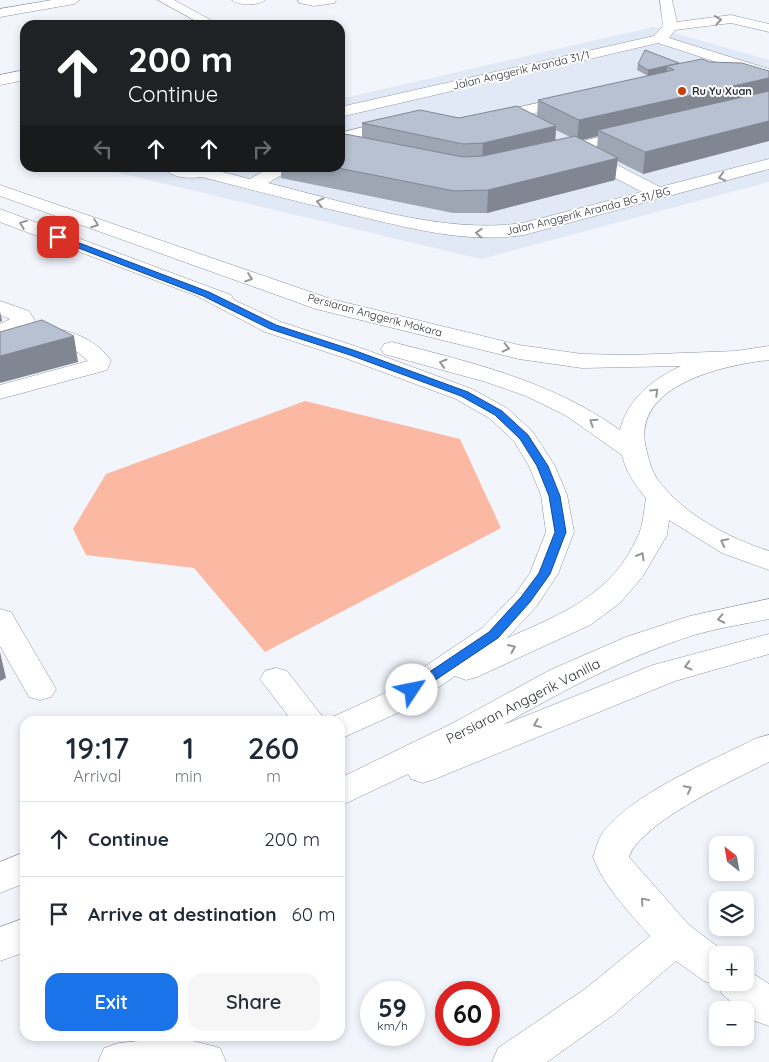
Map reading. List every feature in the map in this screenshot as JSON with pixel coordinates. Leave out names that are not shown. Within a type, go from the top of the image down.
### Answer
[{"type":"main road","points":[[0,13],[30,3],[74,0]]},
{"type":"main road","points":[[164,0],[203,20]]},
{"type":"main road","points":[[238,0],[259,0]]},
{"type":"main road","points":[[304,0],[314,2],[330,0]]},
{"type":"main road","points":[[659,39],[667,34],[670,27],[667,5],[685,11],[719,8]]},
{"type":"main road","points":[[670,27],[731,19],[769,28]]},
{"type":"main road","points":[[659,39],[769,74]]},
{"type":"main road","name":"Jalan Anggerik Aranda 31/1","points":[[345,111],[659,39]]},
{"type":"main road","points":[[708,69],[734,63]]},
{"type":"main road","points":[[0,80],[20,76]]},
{"type":"main road","points":[[475,121],[587,97]]},
{"type":"main road","points":[[345,136],[413,116],[390,101]]},
{"type":"main road","points":[[510,114],[534,127]]},
{"type":"main road","points":[[534,158],[647,131]]},
{"type":"main road","points":[[549,135],[659,194]]},
{"type":"main road","points":[[345,148],[359,151]]},
{"type":"main road","name":"Jalan Anggerik Aranda BG 31/BG","points":[[214,172],[253,185],[432,227],[482,233],[507,233],[769,164]]},
{"type":"main road","points":[[253,185],[274,172]]},
{"type":"main road","name":"Persiaran Anggerik Mokara","points":[[0,190],[324,304],[519,352],[582,361],[631,362],[735,357]]},
{"type":"main road","name":"Persiaran Anggerik Mokara","points":[[0,215],[206,294],[523,387],[569,408],[633,450]]},
{"type":"main road","points":[[206,294],[273,327],[353,353],[464,394],[498,413],[524,437],[542,466],[554,496],[560,532],[544,574],[526,600],[493,635],[396,701]]},
{"type":"main road","points":[[0,307],[21,316],[24,321],[0,333]]},
{"type":"main road","points":[[0,351],[45,334],[58,334],[72,338],[100,361],[99,365],[0,392]]},
{"type":"main road","points":[[769,353],[712,362],[682,373],[658,388],[641,406],[632,427],[633,450],[638,466],[646,482],[660,498],[698,529],[751,555],[769,561]]},
{"type":"main road","points":[[345,725],[579,618],[610,596],[629,576],[653,535],[660,498]]},
{"type":"main road","name":"Persiaran Anggerik Vanilla","points":[[345,791],[465,731],[561,678],[637,644],[690,626],[769,609]]},
{"type":"main road","points":[[0,619],[40,689]]},
{"type":"main road","points":[[345,802],[664,673],[769,644]]},
{"type":"main road","points":[[276,679],[306,716]]},
{"type":"main road","points":[[709,965],[668,945],[611,860],[611,850],[621,834],[656,808],[769,747]]},
{"type":"main road","points":[[0,868],[20,862]]},
{"type":"main road","points":[[0,878],[20,869]]},
{"type":"main road","points":[[0,945],[20,936]]},
{"type":"main road","points":[[513,1062],[599,1002],[668,945]]},
{"type":"main road","points":[[747,991],[769,1008]]},
{"type":"main road","points":[[119,1062],[178,1056],[205,1062]]},
{"type":"shaded area","points":[[653,27],[769,60],[769,182],[481,259],[115,172],[345,172],[345,98]]},
{"type":"shaded area","points":[[305,401],[460,439],[501,528],[265,652],[194,568],[86,555],[73,529],[106,474]]},
{"type":"building","points":[[645,50],[679,63],[648,70],[638,64]]},
{"type":"building","points":[[702,59],[710,62],[742,63],[769,71],[769,78],[579,120],[538,100],[674,70],[667,66]]},
{"type":"building","points":[[769,91],[769,121],[645,152],[598,130]]},
{"type":"building","points":[[517,106],[556,126],[483,143],[463,144],[362,123],[420,110],[459,118]]},
{"type":"building","points":[[345,134],[463,157],[483,156],[575,136],[618,158],[488,190],[454,191],[345,169]]},
{"type":"building","points":[[42,320],[74,336],[0,356],[0,332]]},
{"type":"place","name":"Ru Yu Xuan","points":[[682,91]]},
{"type":"route","points":[[58,237],[206,294],[273,327],[353,353],[464,394],[498,413],[524,437],[542,466],[554,496],[560,532],[544,574],[526,600],[493,635],[412,690]]}]
